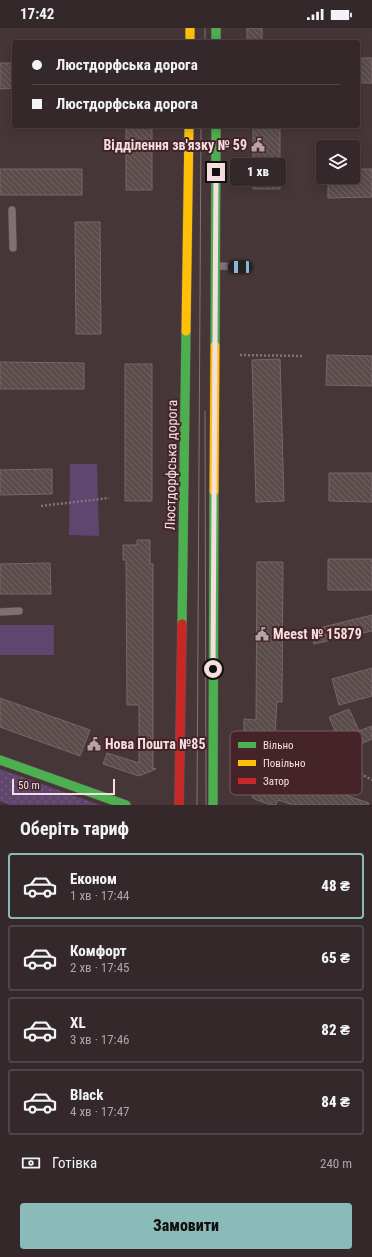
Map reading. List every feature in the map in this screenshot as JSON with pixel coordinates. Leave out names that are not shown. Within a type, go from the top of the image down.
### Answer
[{"type":"main road","points":[[190,28],[190,40]]},
{"type":"main road","points":[[216,28],[216,40]]},
{"type":"main road","name":"Люстдорфська дорога","points":[[179,805],[185,491],[189,128]]},
{"type":"main road","points":[[213,805],[216,128]]},
{"type":"main road","points":[[0,760],[126,805]]},
{"type":"lane","points":[[12,210],[13,248]]},
{"type":"lane","points":[[216,266],[246,267]]},
{"type":"lane","points":[[0,612],[19,611]]},
{"type":"path","points":[[240,355],[302,356]]},
{"type":"path","points":[[41,506],[109,498]]},
{"type":"path","points":[[362,775],[372,780]]},
{"type":"shaded area","points":[[70,464],[97,464],[99,536],[69,535]]},
{"type":"shaded area","points":[[0,625],[54,625],[54,655],[0,655]]},
{"type":"shaded area","points":[[0,769],[100,805],[10,805],[0,801]]},
{"type":"building","points":[[247,28],[262,28],[262,40],[247,40]]},
{"type":"building","points":[[360,58],[372,58],[372,83],[360,83]]},
{"type":"building","points":[[0,63],[12,63],[12,88],[0,89]]},
{"type":"building","points":[[126,128],[152,128],[152,190],[126,190]]},
{"type":"building","points":[[253,128],[280,128],[280,189],[253,189]]},
{"type":"building","points":[[0,169],[82,169],[82,195],[0,195]]},
{"type":"building","points":[[360,169],[372,169],[372,197],[328,198],[328,184],[360,184]]},
{"type":"building","points":[[75,222],[100,222],[101,334],[76,334]]},
{"type":"building","points":[[327,355],[372,356],[372,386],[326,385]]},
{"type":"building","points":[[280,359],[284,501],[256,502],[252,360]]},
{"type":"building","points":[[0,362],[84,363],[84,389],[0,389]]},
{"type":"building","points":[[125,364],[152,364],[152,501],[125,501]]},
{"type":"building","points":[[52,469],[52,494],[0,495],[0,470]]},
{"type":"building","points":[[329,473],[372,473],[372,502],[329,501]]},
{"type":"building","points":[[137,540],[150,540],[150,564],[153,564],[153,768],[156,769],[139,776],[103,764],[107,753],[139,763],[139,705],[127,705],[126,560],[123,560],[123,545],[137,545]]},
{"type":"building","points":[[328,559],[372,559],[372,590],[328,590]]},
{"type":"building","points":[[257,562],[283,562],[282,702],[277,702],[275,731],[244,731],[244,719],[256,720]]},
{"type":"building","points":[[50,563],[51,594],[0,594],[0,564]]},
{"type":"building","points":[[372,615],[372,631],[314,644],[311,630]]},
{"type":"building","points":[[372,668],[372,696],[339,705],[332,679]]},
{"type":"building","points":[[0,698],[90,730],[80,756],[0,727]]},
{"type":"building","points":[[349,709],[359,731],[335,731],[329,717]]},
{"type":"building","points":[[372,726],[372,739],[362,744],[362,731],[359,731]]},
{"type":"building","points":[[252,795],[345,795],[369,803],[368,805],[293,805],[278,800],[276,805],[271,805],[253,798]]},
{"type":"tram line","points":[[205,28],[205,40]]},
{"type":"tram line","points":[[197,805],[201,128]]},
{"type":"tram line","points":[[205,411],[206,805]]},
{"type":"traffic: fast","points":[[216,28],[216,40]]},
{"type":"traffic: fast","points":[[215,346],[216,128]]},
{"type":"traffic: fast","points":[[182,624],[186,331]]},
{"type":"traffic: fast","points":[[213,805],[214,491]]},
{"type":"traffic: fast","points":[[0,760],[126,805]]},
{"type":"traffic: slow","points":[[190,28],[190,40]]},
{"type":"traffic: slow","points":[[186,331],[189,128]]},
{"type":"traffic: slow","points":[[214,491],[215,346]]},
{"type":"traffic: jam","points":[[179,805],[182,624]]},
{"type":"place","name":"Відділення зв'язку № 59","points":[[258,145]]},
{"type":"place","name":"Meest № 15879","points":[[262,634]]},
{"type":"place","name":"Нова Пошта №85","points":[[94,744]]},
{"type":"route","points":[[213,669],[216,172]]}]
